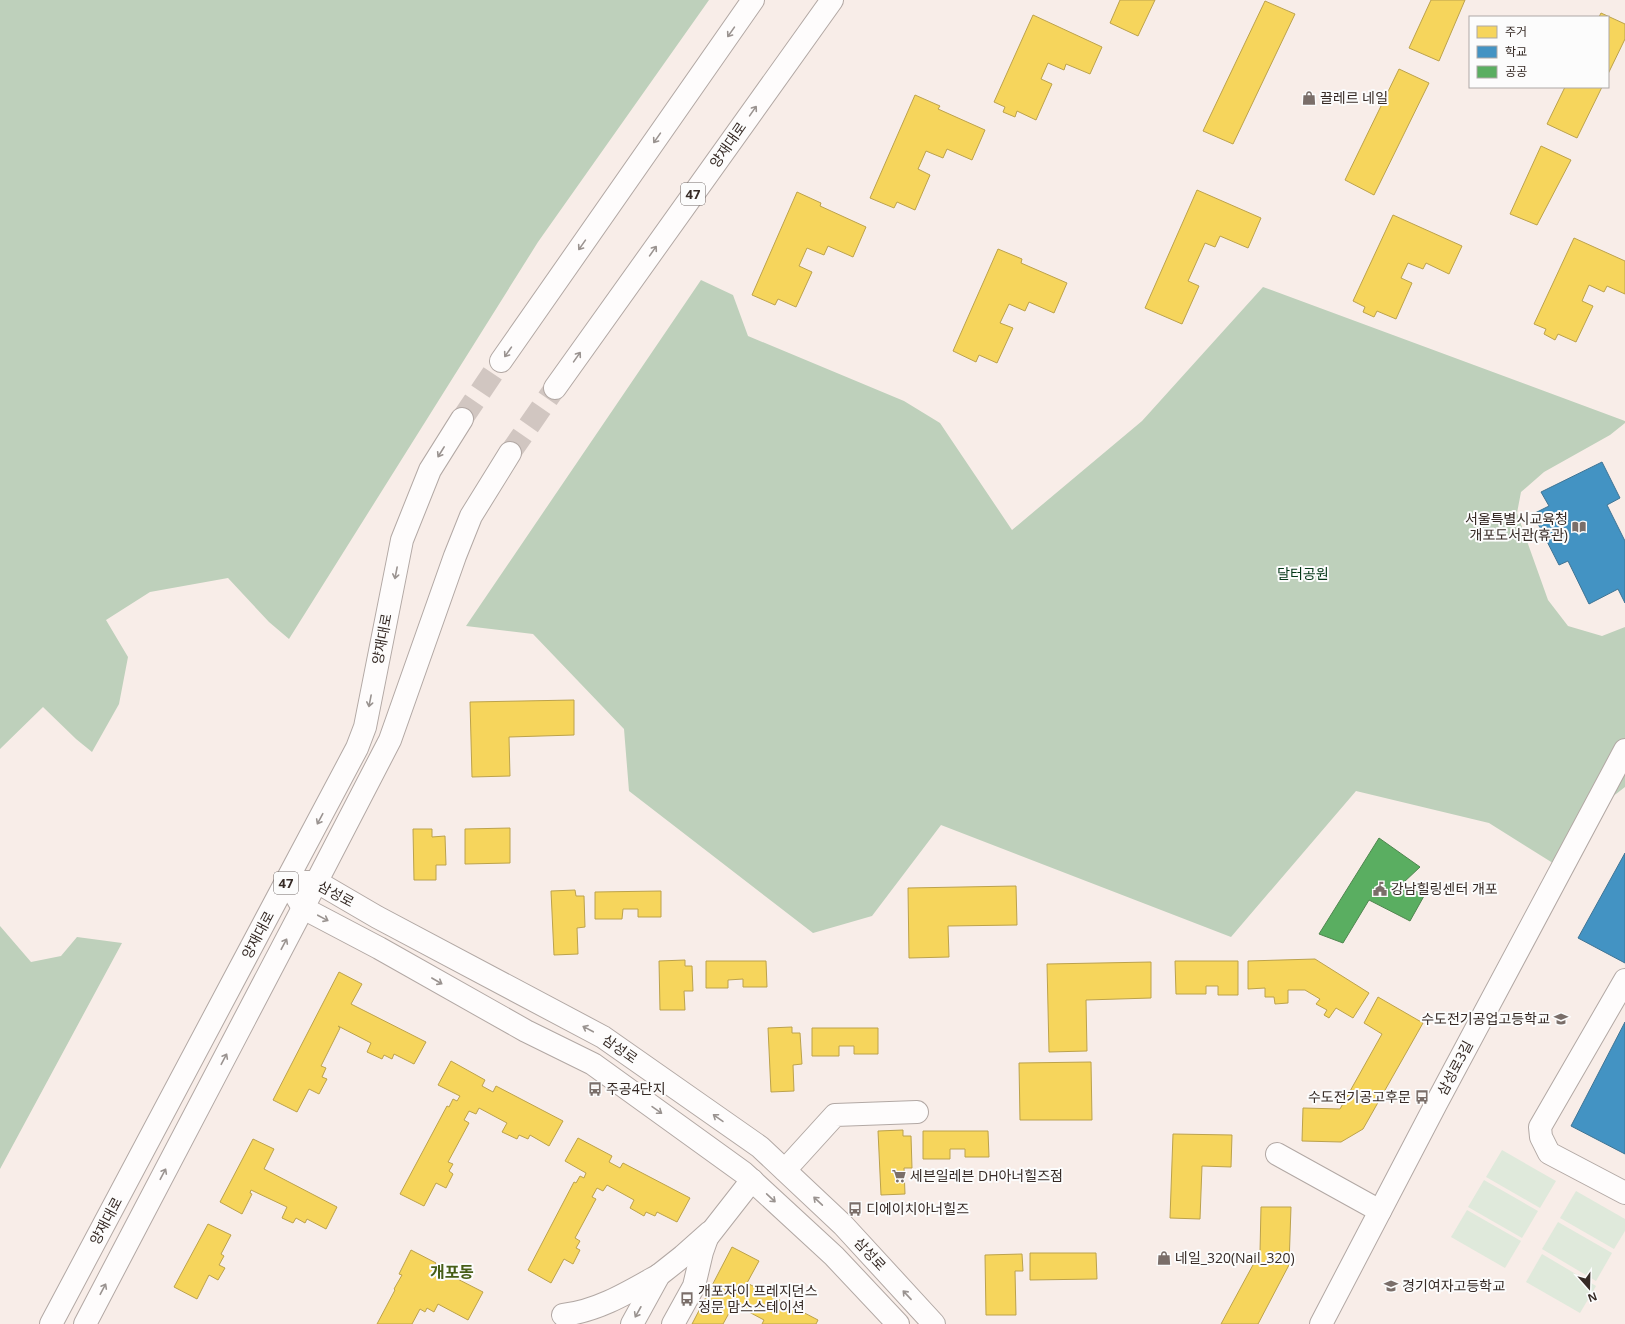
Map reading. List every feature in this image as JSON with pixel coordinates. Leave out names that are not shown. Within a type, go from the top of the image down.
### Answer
[{"type":"main road","points":[[501,361],[754,0]]},
{"type":"main road","name":"양재대로","points":[[555,388],[832,0]]},
{"type":"main road","name":"양재대로","points":[[51,1324],[357,748],[365,727],[402,540],[430,470],[462,419]]},
{"type":"main road","name":"양재대로","points":[[85,1324],[304,908],[390,740],[454,556],[471,516],[510,453]]},
{"type":"main road","name":"삼성로3길","points":[[1321,1324],[1625,750]]},
{"type":"main road","name":"삼성로","points":[[287,882],[316,882],[603,1037],[760,1147],[843,1225],[934,1324]]},
{"type":"main road","name":"삼성로","points":[[287,882],[304,908],[386,952],[526,1031],[593,1064],[709,1146],[752,1180],[834,1256],[898,1324]]},
{"type":"main road","points":[[1625,980],[1540,1127],[1541,1137],[1549,1153],[1625,1193]]},
{"type":"main road","points":[[785,1170],[835,1115],[917,1112]]},
{"type":"main road","points":[[1277,1154],[1380,1211]]},
{"type":"main road","points":[[632,1324],[669,1276],[710,1232],[752,1180]]},
{"type":"main road","points":[[673,1324],[694,1286],[702,1252],[710,1232]]},
{"type":"main road","points":[[565,1316],[575,1314],[614,1299],[669,1276]]},
{"type":"green space","points":[[0,0],[709,0],[538,242],[289,639],[269,622],[228,578],[150,592],[106,620],[128,657],[119,704],[92,752],[76,739],[43,707],[0,749]]},
{"type":"green space","name":"달터공원","points":[[701,280],[733,295],[748,336],[904,401],[940,423],[1012,530],[1142,421],[1263,287],[1625,421],[1625,423],[1610,435],[1544,472],[1521,492],[1517,513],[1548,600],[1568,626],[1602,636],[1625,627],[1625,787],[1594,811],[1556,865],[1489,823],[1356,791],[1231,937],[941,825],[872,916],[813,933],[629,791],[624,729],[533,634],[466,626]]},
{"type":"green space","points":[[0,926],[31,962],[61,956],[77,937],[122,943],[0,1169]]},
{"type":"green space","points":[[1502,1150],[1556,1181],[1540,1208],[1486,1177]]},
{"type":"green space","points":[[1484,1180],[1538,1211],[1522,1238],[1468,1207]]},
{"type":"green space","points":[[1576,1191],[1625,1219],[1625,1231],[1614,1249],[1560,1218]]},
{"type":"green space","points":[[1467,1210],[1521,1241],[1505,1268],[1451,1237]]},
{"type":"green space","points":[[1558,1222],[1612,1253],[1596,1281],[1542,1249]]},
{"type":"green space","points":[[1542,1254],[1596,1286],[1580,1313],[1526,1282]]},
{"type":"building: 주거","points":[[1120,0],[1155,0],[1138,36],[1110,23]]},
{"type":"building: 주거","points":[[1431,0],[1465,0],[1439,61],[1409,48]]},
{"type":"building: 주거","points":[[1265,1],[1295,14],[1233,144],[1203,131]]},
{"type":"building: 주거","points":[[1601,13],[1608,16],[1600,16]]},
{"type":"building: 주거","points":[[1033,15],[1102,47],[1090,74],[1066,64],[1064,70],[1048,63],[1041,79],[1052,84],[1036,120],[1017,111],[1015,117],[1003,112],[1005,107],[994,102]]},
{"type":"building: 주거","points":[[1609,17],[1625,24],[1625,39],[1609,72]]},
{"type":"building: 주거","points":[[1399,69],[1429,83],[1374,195],[1345,180]]},
{"type":"building: 주거","points":[[1565,88],[1602,88],[1577,138],[1547,124]]},
{"type":"building: 주거","points":[[915,95],[940,106],[938,109],[985,130],[972,160],[947,149],[943,158],[926,151],[918,169],[930,175],[915,210],[897,202],[894,208],[870,198]]},
{"type":"building: 주거","points":[[1541,146],[1571,160],[1537,225],[1510,214]]},
{"type":"building: 주거","points":[[1197,190],[1261,218],[1248,248],[1220,236],[1215,247],[1205,243],[1188,281],[1199,286],[1182,324],[1145,308]]},
{"type":"building: 주거","points":[[797,192],[821,203],[820,206],[866,227],[853,257],[828,246],[824,255],[807,248],[799,266],[812,272],[796,307],[778,299],[775,305],[752,295]]},
{"type":"building: 주거","points":[[1393,215],[1462,246],[1449,274],[1426,263],[1423,269],[1408,263],[1401,278],[1412,283],[1396,319],[1377,311],[1374,317],[1363,312],[1365,307],[1353,301]]},
{"type":"building: 주거","points":[[1574,238],[1625,261],[1625,294],[1607,286],[1604,292],[1589,285],[1582,301],[1593,306],[1576,342],[1558,334],[1555,340],[1544,334],[1546,329],[1534,324]]},
{"type":"building: 주거","points":[[998,249],[1022,259],[1021,263],[1067,283],[1054,313],[1029,302],[1025,311],[1009,304],[1000,323],[1013,328],[997,363],[979,355],[976,362],[953,351]]},
{"type":"building: 주거","points":[[574,700],[574,735],[509,737],[510,776],[472,777],[470,702]]},
{"type":"building: 주거","points":[[510,828],[510,863],[465,864],[465,829]]},
{"type":"building: 주거","points":[[413,829],[432,829],[432,837],[445,836],[446,865],[436,865],[436,880],[414,880]]},
{"type":"building: 주거","points":[[1016,886],[1017,925],[948,926],[949,957],[909,958],[908,888]]},
{"type":"building: 주거","points":[[575,890],[576,896],[584,896],[585,927],[577,928],[578,954],[554,955],[551,891]]},
{"type":"building: 주거","points":[[661,891],[661,917],[638,917],[638,909],[623,909],[622,919],[595,919],[595,892]]},
{"type":"building: 주거","points":[[1315,959],[1369,993],[1353,1018],[1336,1008],[1329,1018],[1324,1015],[1327,1010],[1316,1004],[1320,999],[1305,990],[1288,990],[1288,1003],[1275,1004],[1274,997],[1265,997],[1265,988],[1248,989],[1248,961]]},
{"type":"building: 주거","points":[[685,960],[685,966],[692,966],[693,991],[684,991],[685,1010],[660,1010],[659,961]]},
{"type":"building: 주거","points":[[706,961],[766,961],[767,987],[743,987],[743,979],[728,980],[728,988],[706,988]]},
{"type":"building: 주거","points":[[1175,961],[1238,961],[1238,995],[1218,995],[1218,986],[1206,986],[1206,994],[1176,994]]},
{"type":"building: 주거","points":[[1151,962],[1151,998],[1086,1000],[1087,1051],[1049,1052],[1047,964]]},
{"type":"building: 주거","points":[[339,972],[362,984],[351,1004],[426,1042],[414,1064],[394,1054],[392,1059],[384,1055],[382,1059],[367,1052],[371,1043],[338,1026],[340,1028],[321,1066],[326,1068],[322,1077],[327,1079],[319,1094],[309,1089],[297,1112],[273,1100]]},
{"type":"building: 주거","points":[[1378,997],[1423,1023],[1363,1129],[1341,1142],[1302,1141],[1303,1108],[1340,1109],[1382,1034],[1364,1023]]},
{"type":"building: 주거","points":[[792,1027],[792,1033],[800,1033],[802,1064],[793,1065],[794,1091],[771,1092],[768,1028]]},
{"type":"building: 주거","points":[[812,1028],[878,1028],[878,1054],[854,1054],[854,1046],[839,1046],[839,1056],[812,1056]]},
{"type":"building: 주거","points":[[451,1061],[485,1080],[482,1086],[493,1092],[496,1086],[563,1121],[549,1146],[530,1135],[528,1139],[519,1135],[517,1139],[502,1132],[507,1123],[479,1108],[476,1114],[469,1111],[464,1120],[469,1123],[448,1162],[453,1164],[449,1171],[453,1174],[446,1188],[436,1183],[424,1206],[400,1194],[447,1106],[449,1107],[453,1099],[457,1101],[460,1096],[438,1085]]},
{"type":"building: 주거","points":[[1091,1062],[1092,1120],[1020,1120],[1019,1063]]},
{"type":"building: 주거","points":[[903,1130],[903,1136],[911,1136],[912,1168],[904,1168],[905,1194],[881,1195],[878,1131]]},
{"type":"building: 주거","points":[[923,1131],[988,1131],[989,1157],[965,1157],[965,1149],[950,1149],[950,1159],[923,1159]]},
{"type":"building: 주거","points":[[1173,1134],[1232,1135],[1231,1167],[1202,1166],[1200,1219],[1170,1218]]},
{"type":"building: 주거","points":[[578,1138],[612,1156],[609,1162],[620,1168],[623,1163],[690,1198],[677,1222],[657,1212],[655,1216],[646,1212],[644,1216],[630,1208],[634,1200],[607,1185],[603,1191],[597,1188],[592,1197],[596,1199],[575,1238],[580,1241],[576,1248],[580,1250],[573,1264],[564,1259],[551,1283],[528,1270],[574,1182],[576,1183],[580,1176],[584,1178],[586,1173],[565,1161]]},
{"type":"building: 주거","points":[[253,1139],[274,1149],[264,1169],[337,1207],[326,1229],[307,1219],[305,1223],[296,1218],[293,1223],[282,1218],[287,1207],[251,1190],[250,1193],[252,1194],[242,1214],[220,1202]]},
{"type":"building: 주거","points":[[1261,1207],[1291,1207],[1289,1265],[1258,1324],[1221,1324],[1260,1252]]},
{"type":"building: 주거","points":[[208,1224],[231,1235],[221,1254],[224,1256],[219,1265],[225,1268],[218,1280],[209,1275],[197,1299],[174,1287]]},
{"type":"building: 주거","points":[[732,1247],[759,1261],[747,1283],[818,1320],[816,1324],[762,1324],[764,1320],[734,1304],[723,1324],[692,1324]]},
{"type":"building: 주거","points":[[411,1250],[436,1263],[434,1267],[483,1292],[468,1320],[438,1304],[434,1312],[427,1308],[425,1312],[420,1309],[412,1324],[377,1324],[402,1275],[399,1274]]},
{"type":"building: 주거","points":[[1030,1253],[1096,1253],[1097,1279],[1030,1280]]},
{"type":"building: 주거","points":[[1022,1254],[1023,1271],[1015,1271],[1016,1315],[986,1315],[985,1255]]},
{"type":"building: 학교","name":"서울특별시교육청 개포도서관(휴관)","points":[[1602,462],[1620,498],[1607,505],[1625,541],[1625,603],[1618,589],[1589,604],[1568,561],[1559,565],[1533,514],[1549,506],[1541,492]]},
{"type":"building: 학교","points":[[1625,853],[1625,963],[1578,938]]},
{"type":"building: 학교","points":[[1625,1022],[1625,1154],[1571,1126]]},
{"type":"building: 공공","name":"강남힐링센터 개포","points":[[1379,838],[1420,867],[1403,883],[1424,896],[1410,921],[1369,900],[1343,943],[1319,934]]},
{"type":"tunnel","points":[[462,419],[501,361]]},
{"type":"tunnel","points":[[510,453],[555,388]]},
{"type":"place","name":"끌레르 네일","points":[[1309,98]]},
{"type":"place","name":"서울특별시교육청 개포도서관(휴관)","points":[[1579,527]]},
{"type":"place","name":"강남힐링센터 개포","points":[[1380,889]]},
{"type":"place","name":"수도전기공업고등학교","points":[[1561,1019]]},
{"type":"place","name":"주공4단지","points":[[595,1089]]},
{"type":"place","name":"수도전기공고후문","points":[[1422,1097]]},
{"type":"place","name":"세븐일레븐 DH아너힐즈점","points":[[899,1176]]},
{"type":"place","name":"디에이치아너힐즈","points":[[855,1209]]},
{"type":"place","name":"네일_320(Nail_320)","points":[[1164,1258]]},
{"type":"place","name":"경기여자고등학교","points":[[1391,1286]]},
{"type":"place","name":"개포자이 프레지던스 정문 맘스스테이션","points":[[687,1299]]},
{"type":"district","name":"개포동","points":[[452,1272]]}]
